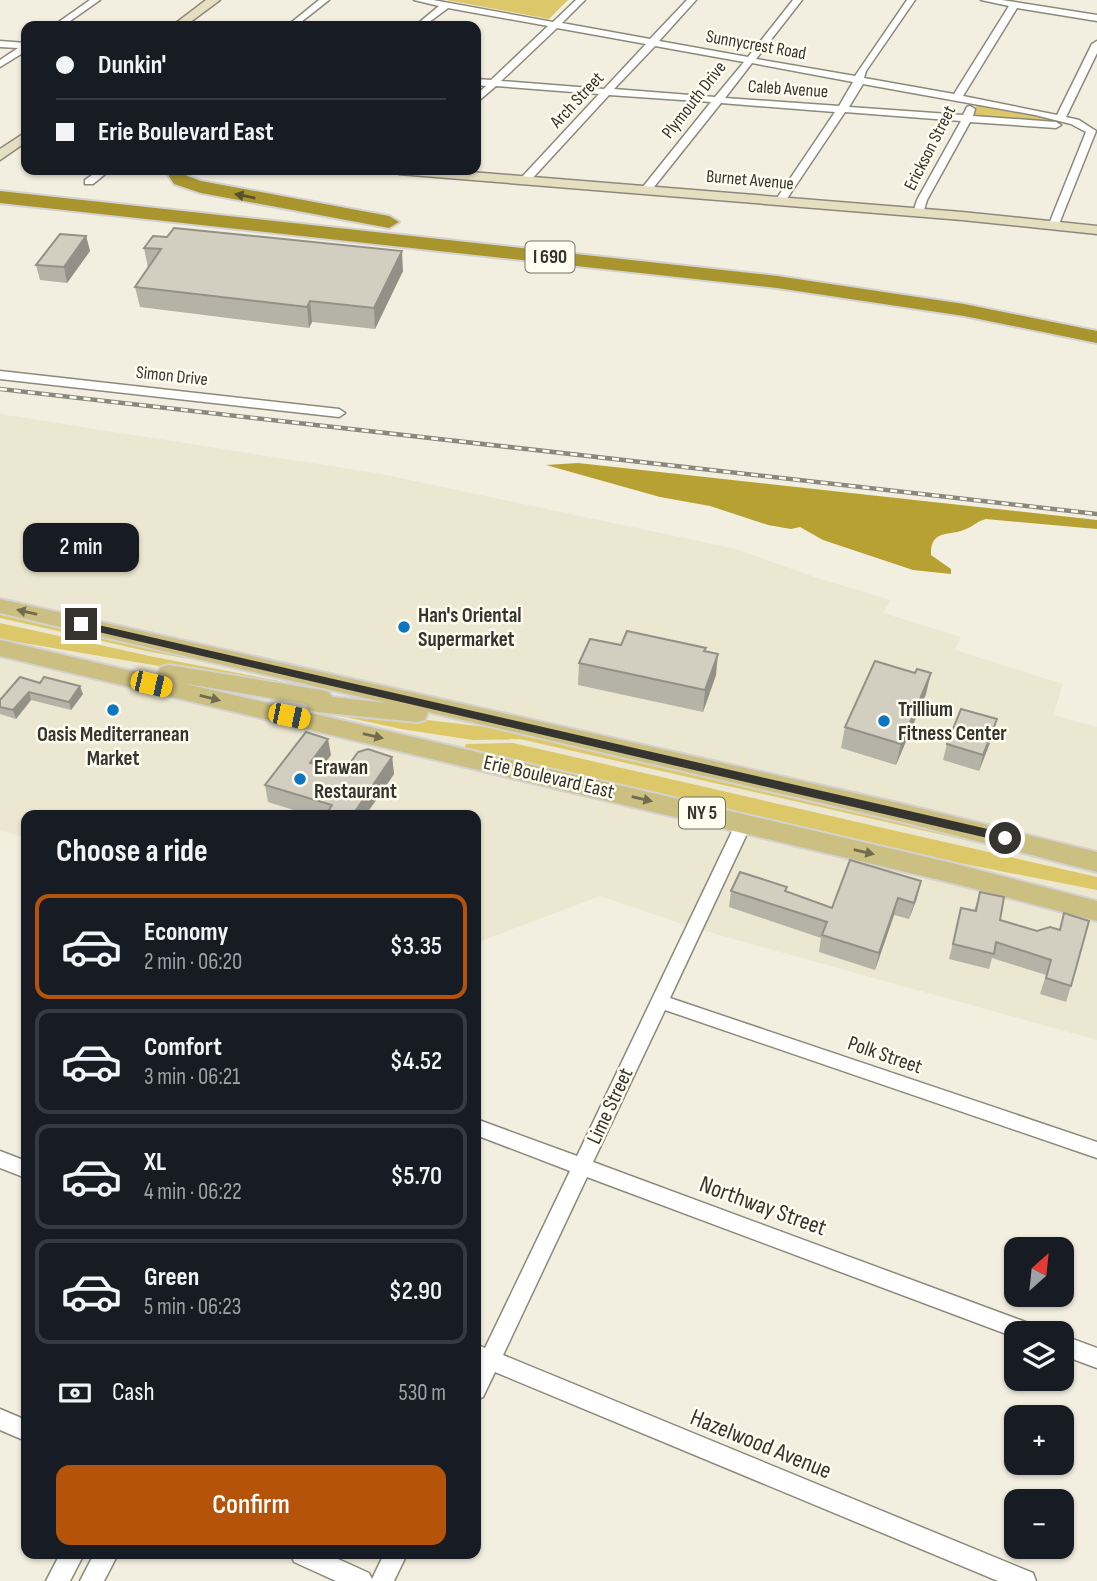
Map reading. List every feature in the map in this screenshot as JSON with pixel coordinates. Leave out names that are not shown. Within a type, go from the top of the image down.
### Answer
[{"type":"highway","points":[[179,175],[184,182],[201,187],[506,241]]},
{"type":"highway","name":"I 690","points":[[0,186],[846,279],[943,293],[1097,322]]},
{"type":"highway","name":"I 690","points":[[0,197],[777,282],[964,310],[1097,337]]},
{"type":"main road","name":"Erie Boulevard East","points":[[0,606],[744,823],[1097,911]]},
{"type":"main road","name":"Erie Boulevard East","points":[[0,648],[319,701],[484,717],[988,833],[1097,862]]},
{"type":"main road","points":[[952,873],[1097,894]]},
{"type":"street","points":[[64,21],[96,0]]},
{"type":"street","points":[[185,21],[214,0]]},
{"type":"street","points":[[298,21],[325,0]]},
{"type":"street","name":"Sunnycrest Road","points":[[418,0],[973,100],[1061,117],[1092,128]]},
{"type":"street","points":[[481,95],[581,0]]},
{"type":"street","name":"Arch Street","points":[[525,180],[692,0]]},
{"type":"street","name":"Plymouth Drive","points":[[646,190],[748,59],[798,0]]},
{"type":"street","points":[[780,201],[842,109],[860,80],[861,71],[911,0]]},
{"type":"street","points":[[985,0],[1097,18]]},
{"type":"street","points":[[425,21],[446,5]]},
{"type":"street","name":"Erickson Street","points":[[957,97],[1014,5]]},
{"type":"street","points":[[0,44],[21,46]]},
{"type":"street","points":[[1061,117],[1097,44]]},
{"type":"street","points":[[0,64],[21,50]]},
{"type":"street","name":"Caleb Avenue","points":[[481,82],[1092,128]]},
{"type":"street","name":"Erickson Street","points":[[918,212],[967,118],[973,100]]},
{"type":"street","points":[[1054,224],[1092,128]]},
{"type":"street","points":[[0,138],[21,139]]},
{"type":"street","points":[[0,156],[21,142]]},
{"type":"street","points":[[89,182],[98,175]]},
{"type":"street","name":"Burnet Avenue","points":[[465,175],[918,212],[1097,230]]},
{"type":"street","name":"Simon Drive","points":[[0,375],[339,413]]},
{"type":"street","name":"Lime Street","points":[[483,1357],[582,1167],[744,823]]},
{"type":"street","name":"Polk Street","points":[[659,1001],[1097,1150]]},
{"type":"street","name":"Northway Street","points":[[481,1129],[1004,1324]]},
{"type":"street","points":[[0,1159],[21,1168]]},
{"type":"street","points":[[1074,1349],[1097,1358]]},
{"type":"street","name":"Hazelwood Avenue","points":[[483,1357],[1025,1581]]},
{"type":"street","points":[[0,1419],[21,1429]]},
{"type":"street","points":[[57,1581],[70,1559]]},
{"type":"street","points":[[91,1581],[104,1559]]},
{"type":"street","points":[[313,1559],[361,1581]]},
{"type":"street","points":[[383,1581],[394,1559]]},
{"type":"shaded area","points":[[446,0],[568,0],[549,19]]},
{"type":"shaded area","points":[[977,104],[1048,117],[1045,121],[972,115]]},
{"type":"shaded area","points":[[0,414],[381,474],[736,549],[817,578],[891,600],[883,613],[961,637],[955,650],[1063,684],[1053,715],[1097,727],[1097,1040],[694,928],[600,896],[481,941],[481,810],[21,810],[21,836],[0,830]]},
{"type":"shaded area","points":[[578,463],[1097,520],[1097,529],[986,519],[969,528],[937,537],[934,541],[931,555],[951,569],[951,574],[913,570],[823,540],[800,527],[791,529],[768,525],[710,506],[660,497],[546,465]]},
{"type":"shaded area","points":[[0,613],[310,680],[316,687],[313,691],[306,691],[304,682],[298,679],[146,651],[0,618]]},
{"type":"shaded area","points":[[0,623],[154,657],[295,684],[300,690],[0,639]]},
{"type":"shaded area","points":[[334,709],[503,729],[1097,865],[1036,856],[520,739],[473,740],[401,729],[332,714]]},
{"type":"shaded area","points":[[513,743],[1097,877],[1097,890],[934,858],[464,749],[466,744]]},
{"type":"building","points":[[174,228],[402,251],[374,308],[310,301],[307,307],[135,287],[161,249],[144,248],[153,236],[167,237]]},
{"type":"building","points":[[60,234],[86,236],[64,267],[36,265]]},
{"type":"building","points":[[627,631],[706,648],[704,651],[718,654],[705,690],[579,663],[590,639],[621,645]]},
{"type":"building","name":"Trillium Fitness Center","points":[[875,661],[915,673],[917,669],[931,673],[901,744],[845,727]]},
{"type":"building","points":[[20,677],[40,683],[44,677],[80,686],[69,702],[29,692],[13,710],[0,707],[0,700]]},
{"type":"building","points":[[961,709],[997,719],[983,755],[947,744]]},
{"type":"building","points":[[306,732],[328,739],[310,763],[343,773],[358,752],[368,749],[392,757],[356,810],[329,810],[332,805],[265,785]]},
{"type":"building","points":[[850,860],[921,881],[914,903],[898,898],[879,953],[822,935],[827,922],[731,891],[740,872],[787,887],[785,891],[832,908]]},
{"type":"building","points":[[980,892],[1004,897],[1000,920],[1037,931],[1050,927],[1060,930],[1064,913],[1089,921],[1071,986],[1046,978],[1051,960],[996,942],[994,954],[953,944],[961,908],[976,911]]},
{"type":"railway","points":[[0,389],[1097,514]]},
{"type":"place","name":"Han's Oriental Supermarket","points":[[404,627]]},
{"type":"place","name":"Oasis Mediterranean Market","points":[[113,710]]},
{"type":"place","name":"Trillium Fitness Center","points":[[884,721]]},
{"type":"place","name":"Erawan Restaurant","points":[[300,779]]},
{"type":"route","points":[[81,624],[1005,838]]}]
